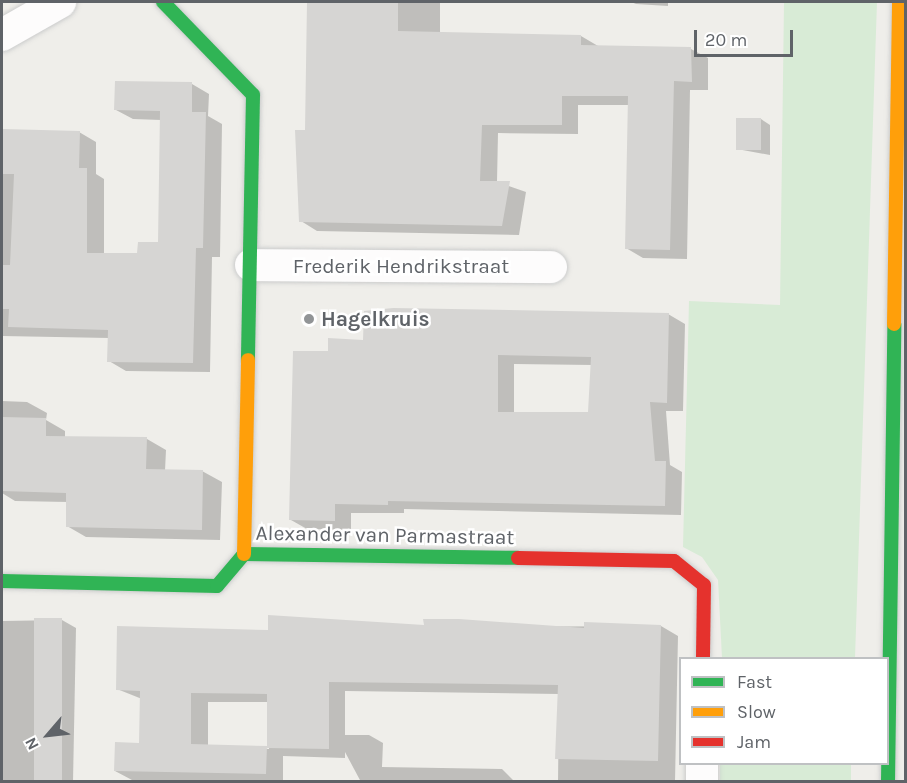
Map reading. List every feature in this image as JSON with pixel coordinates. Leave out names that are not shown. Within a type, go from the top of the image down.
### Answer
[{"type":"main road","points":[[163,2],[253,95],[244,554]]},
{"type":"main road","points":[[889,711],[899,2]]},
{"type":"main road","name":"Alexander van Parmastraat","points":[[2,581],[217,586],[244,554],[674,561],[704,585],[704,657]]},
{"type":"main road","points":[[888,765],[888,782]]},
{"type":"street","points":[[2,35],[60,2]]},
{"type":"street","name":"Frederik Hendrikstraat","points":[[251,265],[551,267]]},
{"type":"street","points":[[702,765],[702,782]]},
{"type":"green space","points":[[784,2],[877,2],[855,657],[722,657],[718,580],[702,557],[683,547],[689,301],[780,305]]},
{"type":"green space","points":[[720,765],[851,765],[851,781],[720,781]]},
{"type":"building","points":[[307,2],[398,2],[398,31],[581,35],[581,45],[691,47],[692,82],[674,81],[670,250],[625,249],[628,96],[562,96],[562,125],[482,125],[480,181],[510,181],[502,226],[299,222],[295,130],[305,130]]},
{"type":"building","points":[[115,81],[192,82],[192,112],[206,112],[203,248],[196,248],[193,363],[107,362],[108,330],[8,327],[9,309],[2,309],[2,265],[10,265],[14,174],[2,174],[2,129],[80,131],[79,168],[87,168],[87,253],[137,253],[138,242],[158,242],[160,111],[114,110]]},
{"type":"building","points":[[736,118],[761,118],[761,150],[736,150]]},
{"type":"building","points":[[393,308],[669,313],[667,403],[650,402],[655,461],[666,461],[665,506],[388,501],[388,505],[335,504],[335,521],[289,520],[293,351],[328,351],[328,338],[363,340],[364,311]],"holes":[[[498,355],[591,357],[588,412],[498,412]]]},
{"type":"building","points":[[2,417],[46,418],[46,436],[147,437],[146,469],[203,470],[202,530],[66,527],[66,493],[2,491]]},
{"type":"building","points":[[268,615],[424,625],[423,619],[459,619],[584,628],[584,622],[661,625],[658,761],[555,759],[558,685],[329,682],[329,749],[267,748],[267,746],[266,774],[114,771],[115,742],[139,743],[140,691],[116,690],[117,626],[268,630]],"holes":[[[191,693],[267,694],[267,746],[191,744]]]},
{"type":"building","points":[[34,618],[62,618],[62,782],[34,782]]},
{"type":"traffic: fast","points":[[163,2],[253,95],[248,360]]},
{"type":"traffic: fast","points":[[889,706],[894,324]]},
{"type":"traffic: fast","points":[[2,581],[217,586],[244,554],[518,558]]},
{"type":"traffic: fast","points":[[888,765],[888,782]]},
{"type":"traffic: slow","points":[[894,324],[899,2]]},
{"type":"traffic: slow","points":[[244,554],[248,360]]},
{"type":"traffic: jam","points":[[518,558],[674,561],[704,585],[703,657]]},
{"type":"place","name":"Hagelkruis","points":[[309,319]]}]
